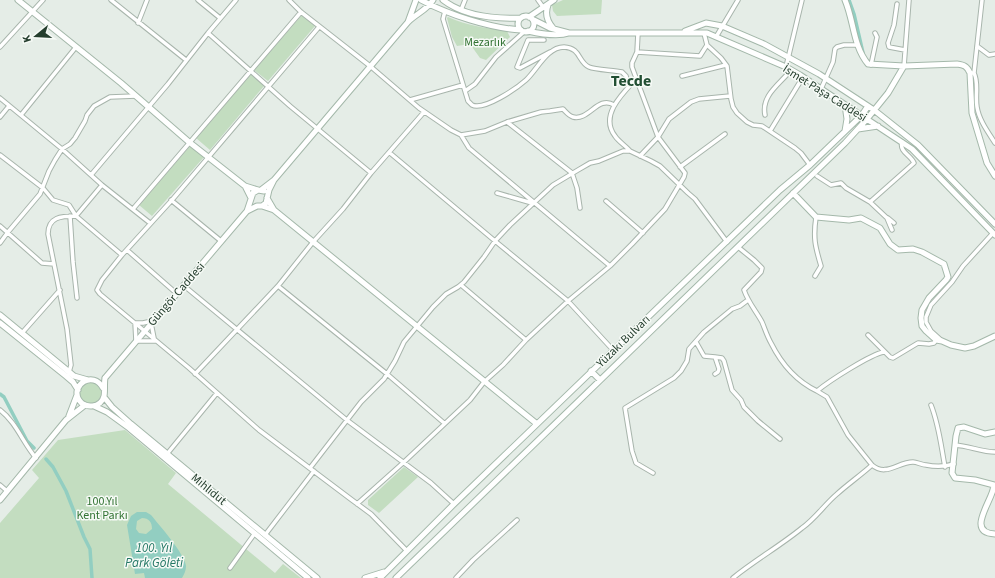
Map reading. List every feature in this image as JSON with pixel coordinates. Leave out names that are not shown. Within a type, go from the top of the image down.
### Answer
[{"type":"main road","points":[[18,0],[116,78],[208,157],[245,186],[260,190],[267,197],[274,210],[418,326],[536,424]]},
{"type":"main road","points":[[408,22],[416,0]]},
{"type":"main road","name":"İsmet Paşa Caddesi","points":[[421,0],[431,2],[445,11],[500,28],[564,35],[569,33],[681,32],[704,33],[716,37],[789,68],[912,149],[994,234]]},
{"type":"main road","points":[[443,0],[461,10],[484,17],[498,19],[521,18],[526,16],[553,28],[569,33]]},
{"type":"main road","points":[[531,18],[543,7],[554,0]]},
{"type":"main road","points":[[845,0],[850,11],[857,45],[862,57],[868,64],[904,66],[957,64],[965,66],[972,73],[972,113],[987,163],[995,176]]},
{"type":"main road","points":[[247,211],[253,193],[274,180],[414,15],[431,2]]},
{"type":"main road","points":[[548,4],[546,14],[549,24],[553,28]]},
{"type":"main road","points":[[521,18],[519,25],[525,31],[533,26],[531,18]]},
{"type":"main road","points":[[681,32],[706,23],[722,26],[764,44],[826,79],[874,110],[918,145],[995,224]]},
{"type":"main road","name":"Yüzakı Bulvarı","points":[[396,578],[858,129],[888,93],[904,66]]},
{"type":"main road","points":[[845,105],[847,119],[845,131]]},
{"type":"main road","name":"Yüzakı Bulvarı","points":[[380,578],[613,350],[780,190],[862,115],[868,106]]},
{"type":"main road","points":[[858,129],[878,126]]},
{"type":"main road","points":[[247,211],[266,203],[274,180]]},
{"type":"main road","points":[[245,186],[252,199],[259,206],[274,210]]},
{"type":"main road","points":[[793,193],[816,217],[849,220],[861,218],[880,228],[890,244],[898,250],[913,249],[922,252],[944,264],[948,277],[929,298],[922,310],[921,318],[922,326],[936,340],[965,348],[974,346],[995,336]]},
{"type":"main road","name":"Güngör Caddesi","points":[[105,378],[247,211]]},
{"type":"main road","points":[[0,315],[69,372],[80,378],[101,384],[104,388]]},
{"type":"main road","points":[[0,323],[73,382],[78,392],[80,401],[85,405],[94,406],[104,397],[105,378],[82,382],[78,392],[66,420]]},
{"type":"main road","points":[[591,372],[600,380]]},
{"type":"main road","name":"Mıhlıdut","points":[[104,397],[112,407],[313,577]]},
{"type":"main road","points":[[0,500],[66,420],[85,405]]},
{"type":"main road","name":"Mıhlıdut","points":[[94,406],[107,412],[129,428],[255,534],[313,577]]},
{"type":"main road","points":[[995,432],[985,434],[964,427],[958,428],[956,431],[952,473],[955,478],[995,484],[993,494],[983,512],[980,525],[988,534],[995,534]]},
{"type":"main road","points":[[365,578],[386,572]]},
{"type":"main road","points":[[313,577],[324,578]]},
{"type":"street","points":[[0,47],[43,0]]},
{"type":"street","points":[[111,0],[186,60]]},
{"type":"street","points":[[138,23],[147,0]]},
{"type":"street","points":[[198,0],[220,18]]},
{"type":"street","points":[[91,175],[168,84],[236,0]]},
{"type":"street","points":[[289,0],[319,27],[370,66],[424,112],[461,135],[469,148],[534,204],[610,266]]},
{"type":"street","points":[[461,10],[465,0]]},
{"type":"street","points":[[538,0],[543,7]]},
{"type":"street","points":[[716,37],[738,0]]},
{"type":"street","points":[[765,116],[764,108],[770,93],[789,68],[789,57],[802,0]]},
{"type":"street","points":[[904,66],[909,0]]},
{"type":"street","points":[[982,0],[972,73],[976,78],[977,106],[980,116],[995,141]]},
{"type":"street","points":[[897,4],[894,25],[888,43],[889,46],[905,50]]},
{"type":"street","points":[[445,11],[443,19],[468,101],[471,105],[477,106],[487,104],[503,96],[526,80],[553,50]]},
{"type":"street","points":[[132,209],[301,12]]},
{"type":"street","points":[[319,27],[122,255],[102,280],[97,290],[259,430],[371,514],[407,551]]},
{"type":"street","points":[[465,91],[475,84],[496,57],[525,31]]},
{"type":"street","points":[[208,33],[268,87],[371,173]]},
{"type":"street","points":[[357,504],[470,400],[484,382],[526,340],[568,301],[610,266],[666,209],[685,175],[658,137],[632,67],[632,63],[637,52],[638,33]]},
{"type":"street","points":[[704,33],[707,45],[726,64],[733,107],[747,122],[753,125],[762,126],[770,131],[801,153],[810,164]]},
{"type":"street","points":[[871,65],[877,36],[875,33]]},
{"type":"street","points":[[544,40],[528,40],[517,67],[520,68],[553,50],[563,47],[572,49],[589,67],[622,72],[626,76],[629,86]]},
{"type":"street","points":[[637,52],[700,56],[707,45]]},
{"type":"street","points":[[822,89],[833,62],[835,49],[844,45],[857,45]]},
{"type":"street","points":[[976,46],[989,56],[995,54]]},
{"type":"street","points":[[21,115],[76,47]]},
{"type":"street","points":[[682,76],[726,64]]},
{"type":"street","points":[[770,131],[804,77]]},
{"type":"street","points":[[637,78],[614,105],[609,117],[614,135],[630,151],[660,166],[696,199],[727,242]]},
{"type":"street","points":[[410,100],[463,85]]},
{"type":"street","points":[[0,243],[40,194],[49,171],[62,149],[70,144],[75,138],[87,115],[94,106],[110,97],[136,96]]},
{"type":"street","points":[[640,156],[658,137],[670,119],[691,102],[699,99],[730,96]]},
{"type":"street","points":[[0,98],[62,149],[102,185],[150,223]]},
{"type":"street","points":[[461,135],[485,131],[507,122],[541,112],[550,112],[563,109],[574,118],[583,115],[601,103],[610,103],[614,105]]},
{"type":"street","points":[[0,117],[9,106]]},
{"type":"street","points":[[195,374],[278,286],[313,242],[343,209],[371,173],[390,153],[424,112]]},
{"type":"street","points":[[507,122],[572,174],[577,188],[580,208]]},
{"type":"street","points":[[680,167],[725,134]]},
{"type":"street","points":[[870,202],[914,163],[911,157],[900,146],[902,142]]},
{"type":"street","points":[[310,468],[348,421],[361,402],[384,379],[404,342],[446,294],[461,285],[495,241],[553,185],[590,163],[623,151],[630,151]]},
{"type":"street","points":[[390,153],[568,301],[613,350]]},
{"type":"street","points":[[0,155],[43,188],[53,200],[69,205],[76,216],[122,255]]},
{"type":"street","points":[[817,176],[831,185],[840,183],[870,202],[894,223]]},
{"type":"street","points":[[76,216],[102,185]]},
{"type":"street","points":[[497,193],[534,204]]},
{"type":"street","points":[[171,200],[221,241]]},
{"type":"street","points":[[606,201],[643,233]]},
{"type":"street","points":[[70,216],[72,262],[76,298]]},
{"type":"street","points":[[69,372],[71,365],[67,329],[48,234],[48,227],[52,221],[58,218],[76,216]]},
{"type":"street","points":[[814,276],[821,266],[815,243],[814,229],[816,217]]},
{"type":"street","points":[[887,218],[892,230]]},
{"type":"street","points":[[0,226],[42,263],[54,264]]},
{"type":"street","points":[[942,341],[933,333],[926,322],[931,305],[952,282],[963,266],[994,234]]},
{"type":"street","points":[[738,247],[762,268],[761,272],[744,290],[778,357],[789,371],[808,386],[826,397],[848,435],[872,465],[878,470],[885,470],[913,462],[926,466],[945,467],[954,464]]},
{"type":"street","points":[[127,250],[176,294]]},
{"type":"street","points":[[183,285],[348,421],[431,482],[454,504]]},
{"type":"street","points":[[461,285],[526,340]]},
{"type":"street","points":[[278,286],[387,374],[444,423]]},
{"type":"street","points":[[22,333],[60,290]]},
{"type":"street","points":[[653,473],[636,463],[632,451],[624,408],[674,378],[681,371],[687,361],[689,349],[708,328],[732,309],[740,306],[748,300]]},
{"type":"street","points":[[135,323],[143,324],[152,322],[155,340]]},
{"type":"street","points":[[135,323],[136,341],[155,340]]},
{"type":"street","points":[[868,335],[890,358],[893,358],[918,343],[929,344],[934,343],[936,340]]},
{"type":"street","points":[[696,342],[704,356],[722,358],[732,390],[741,400],[744,407],[780,439]]},
{"type":"street","points":[[817,391],[861,363],[880,352],[884,352]]},
{"type":"street","points":[[715,358],[719,369],[715,374]]},
{"type":"street","points":[[167,454],[217,393]]},
{"type":"street","points":[[930,405],[940,434],[945,467]]},
{"type":"street","points":[[0,410],[13,424],[36,458]]},
{"type":"street","points":[[955,445],[995,452]]},
{"type":"street","points":[[733,578],[754,561],[769,553],[776,546],[804,527],[838,493],[872,465]]},
{"type":"street","points":[[265,535],[314,472]]},
{"type":"street","points":[[0,485],[7,491]]},
{"type":"street","points":[[456,578],[516,520]]},
{"type":"street","points":[[230,568],[255,534]]},
{"type":"green space","points":[[563,0],[602,0],[601,14],[557,16],[553,11],[552,5]]},
{"type":"green space","points":[[302,15],[315,26],[268,81],[254,70]]},
{"type":"green space","name":"Mezarlık","points":[[448,17],[470,25],[507,31],[510,37],[486,60],[480,58],[470,44],[457,46],[452,37]]},
{"type":"green space","points":[[251,74],[264,86],[210,150],[196,138]]},
{"type":"green space","points":[[190,146],[204,157],[152,216],[139,205]]},
{"type":"green space","points":[[90,382],[98,385],[101,393],[98,401],[90,404],[82,401],[79,393],[82,385]]},
{"type":"green space","name":"100.Yıl Kent Parkı","points":[[125,430],[176,473],[168,484],[275,573],[283,564],[301,578],[0,578],[0,523],[39,478],[32,470],[58,440]]},
{"type":"green space","points":[[404,467],[418,477],[379,513],[368,505],[368,500]]},
{"type":"water","name":"100. Yıl Park Göleti","points":[[137,512],[146,512],[151,515],[177,547],[185,561],[186,568],[182,578],[145,578],[144,573],[135,574],[127,525],[131,516]],"holes":[[[142,518],[151,522],[152,529],[146,534],[139,533],[136,529],[137,521]]]},
{"type":"waterway","points":[[849,0],[854,14],[863,53]]},
{"type":"waterway","points":[[0,394],[4,397],[27,441],[34,448]]},
{"type":"waterway","points":[[46,459],[53,467],[66,491],[90,549],[92,578]]},
{"type":"district","name":"Tecde","points":[[631,80]]}]
